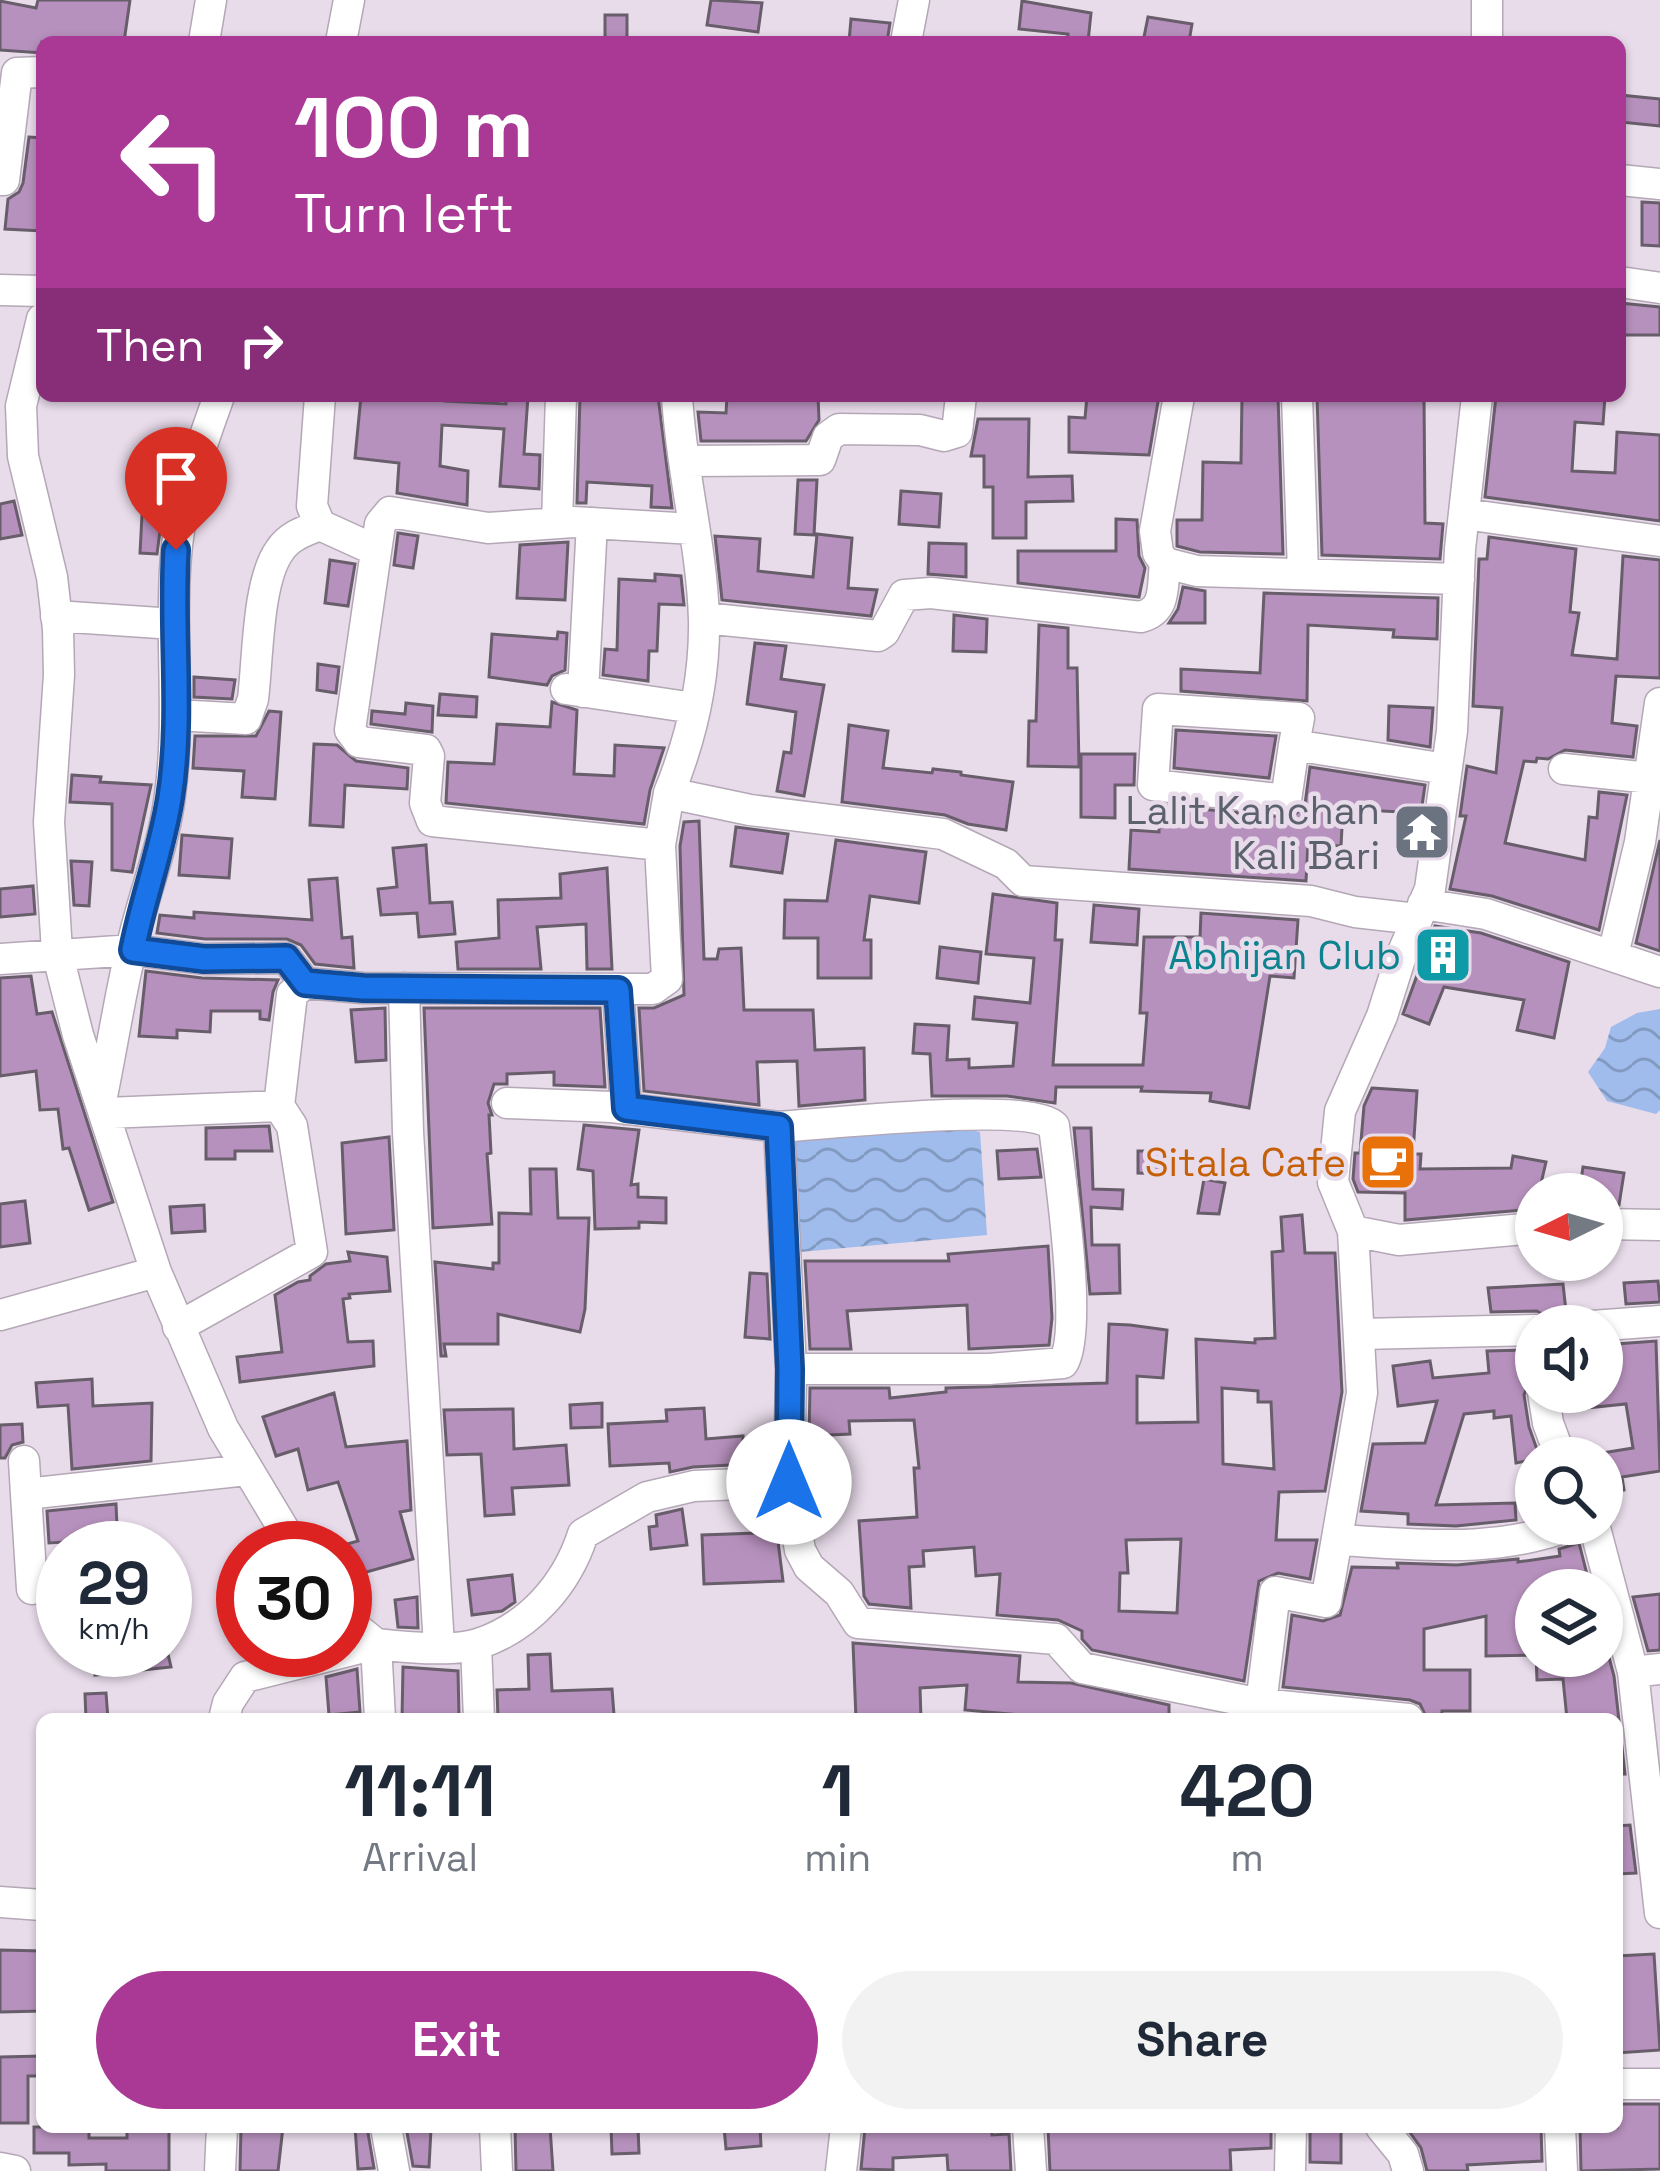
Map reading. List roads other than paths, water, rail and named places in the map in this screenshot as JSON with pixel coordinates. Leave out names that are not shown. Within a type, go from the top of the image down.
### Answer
[{"type":"street","points":[[205,36],[211,0]]},
{"type":"street","points":[[342,36],[349,0]]},
{"type":"street","points":[[907,36],[914,0]]},
{"type":"street","points":[[1487,0],[1487,36]]},
{"type":"street","points":[[0,180],[4,180],[17,73],[36,72]]},
{"type":"street","points":[[1626,181],[1660,184]]},
{"type":"street","points":[[1626,283],[1660,288]]},
{"type":"street","points":[[0,290],[36,291]]},
{"type":"street","points":[[36,344],[21,406],[22,456],[49,561],[56,616],[59,675],[49,822],[57,952],[156,1272],[215,1412],[278,1521]]},
{"type":"street","points":[[103,1107],[141,910],[156,869],[171,795],[176,550],[184,502],[217,402]]},
{"type":"street","points":[[320,402],[312,506],[320,525],[376,550]]},
{"type":"street","points":[[557,523],[561,402]]},
{"type":"street","points":[[178,1327],[312,1252],[292,1126],[279,1106],[292,994],[305,983],[618,990],[653,989],[667,980],[660,845],[694,708],[704,618],[678,402]]},
{"type":"street","points":[[685,460],[820,460],[828,437],[839,429],[920,430],[944,436],[957,432],[960,402]]},
{"type":"street","points":[[1178,402],[1155,531],[1158,553],[1165,563],[1197,571],[1459,579]]},
{"type":"street","points":[[1297,402],[1303,572]]},
{"type":"street","points":[[1261,1704],[1275,1592],[1326,1602],[1362,1393],[1353,1232],[1333,1182],[1340,1111],[1430,889],[1452,731],[1459,579],[1476,402]]},
{"type":"street","points":[[0,494],[32,495]]},
{"type":"street","points":[[660,845],[431,821],[425,803],[426,750],[359,742],[350,730],[380,524],[390,512],[488,528],[592,523],[694,529]]},
{"type":"street","points":[[1464,514],[1660,541]]},
{"type":"street","points":[[592,523],[575,691],[694,708]]},
{"type":"street","points":[[176,715],[246,718],[253,699],[268,577],[278,551],[292,537],[320,525]]},
{"type":"street","points":[[704,618],[878,636],[904,595],[931,592],[1142,617],[1160,606],[1165,563]]},
{"type":"street","points":[[56,616],[174,624]]},
{"type":"street","points":[[1613,955],[1646,878],[1660,703]]},
{"type":"street","points":[[1158,709],[1298,718],[1294,745],[1286,800],[1153,785],[1158,709]]},
{"type":"street","points":[[1294,745],[1446,769]]},
{"type":"street","points":[[1564,769],[1654,779]]},
{"type":"street","points":[[669,794],[750,810],[943,834],[1006,864],[1023,881],[1311,901],[1355,912],[1486,914],[1660,972]]},
{"type":"street","points":[[0,958],[133,950],[204,959],[286,958],[305,983]]},
{"type":"street","points":[[404,988],[408,1132],[439,1646]]},
{"type":"street","points":[[618,990],[626,1108]]},
{"type":"street","points":[[507,1102],[626,1108],[779,1127],[980,1114],[1026,1114],[1054,1126],[1072,1326],[1070,1352],[1063,1363],[989,1369],[790,1369]]},
{"type":"street","points":[[103,1107],[279,1106]]},
{"type":"street","points":[[779,1127],[790,1369],[789,1482],[800,1550],[809,1567],[839,1593],[858,1623],[1056,1640],[1082,1668],[1261,1704],[1349,1713]]},
{"type":"street","points":[[1623,1225],[1660,1225]]},
{"type":"street","points":[[1353,1232],[1400,1240],[1515,1230]]},
{"type":"street","points":[[0,1316],[156,1272]]},
{"type":"street","points":[[1623,1324],[1660,1321]]},
{"type":"street","points":[[1360,1334],[1515,1330]]},
{"type":"street","points":[[24,1462],[32,1589]]},
{"type":"street","points":[[26,1494],[247,1470]]},
{"type":"street","points":[[226,1713],[245,1677],[376,1644],[476,1645],[524,1620],[548,1600],[573,1567],[584,1534],[647,1497],[694,1486],[789,1482]]},
{"type":"street","points":[[1337,1540],[1466,1547],[1515,1542]]},
{"type":"street","points":[[1601,1545],[1646,1670],[1629,1752],[1660,1913]]},
{"type":"street","points":[[372,1641],[376,1644],[380,1713]]},
{"type":"street","points":[[476,1645],[479,1713]]},
{"type":"street","points":[[0,1902],[36,1905]]},
{"type":"street","points":[[1623,2084],[1660,2084]]},
{"type":"street","points":[[220,2171],[222,2133]]},
{"type":"street","points":[[387,2133],[394,2171]]},
{"type":"street","points":[[495,2133],[497,2171]]},
{"type":"street","points":[[841,2171],[844,2133]]},
{"type":"street","points":[[1028,2133],[1031,2171]]},
{"type":"street","points":[[1290,2171],[1291,2133]]},
{"type":"street","points":[[1386,2133],[1403,2154],[1408,2171]]},
{"type":"street","points":[[1560,2133],[1562,2171]]},
{"type":"street","points":[[0,2168],[16,2171]]},
{"type":"water","points":[[1660,1009],[1660,1110],[1656,1114],[1607,1101],[1588,1072],[1605,1048],[1611,1027],[1637,1013]]},
{"type":"water","points":[[956,1126],[980,1132],[987,1235],[800,1252],[787,1246],[784,1159],[804,1129]]},
{"type":"place","name":"Lalit Kanchan Kali Bari","points":[[1422,832]]},
{"type":"place","name":"Abhijan Club","points":[[1443,955]]},
{"type":"place","name":"Sitala Cafe","points":[[1388,1162]]}]
